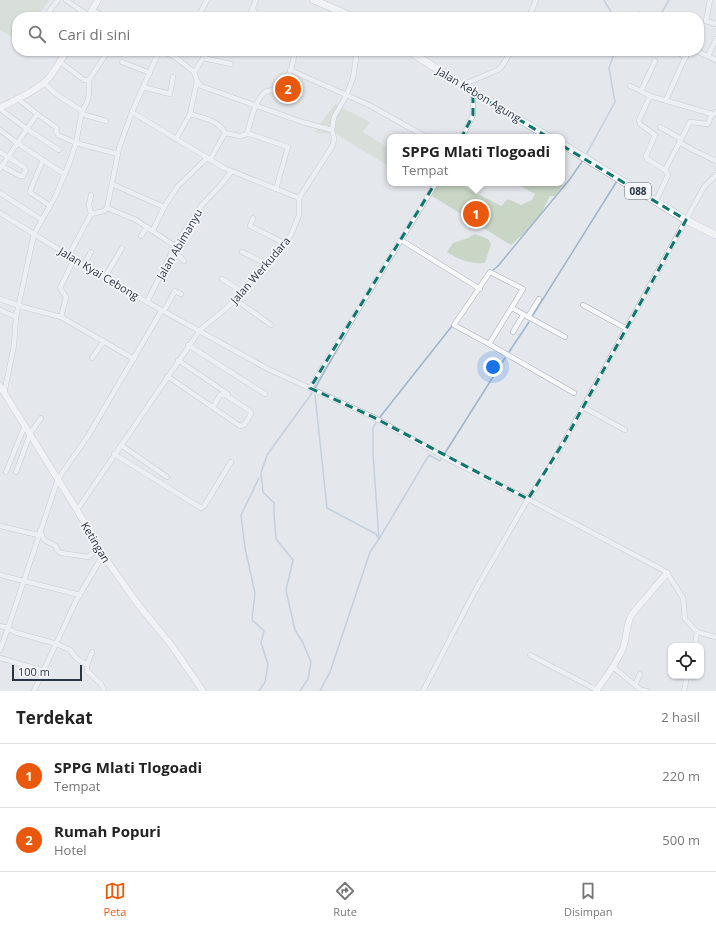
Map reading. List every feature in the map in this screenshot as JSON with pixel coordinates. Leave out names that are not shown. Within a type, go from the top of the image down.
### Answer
[{"type":"main road","points":[[314,0],[342,12]]},
{"type":"main road","name":"Jalan Kebon Agung","points":[[417,56],[473,92],[545,134]]},
{"type":"main road","name":"088","points":[[565,146],[686,220],[716,235]]},
{"type":"street","points":[[50,12],[58,0]]},
{"type":"street","points":[[67,0],[83,12]]},
{"type":"street","points":[[96,12],[92,10],[98,0]]},
{"type":"street","points":[[201,12],[207,0]]},
{"type":"street","points":[[252,12],[256,0]]},
{"type":"street","points":[[531,12],[536,0]]},
{"type":"street","points":[[710,0],[706,21],[716,24]]},
{"type":"street","points":[[708,56],[716,39]]},
{"type":"street","points":[[704,54],[716,60]]},
{"type":"street","points":[[59,150],[26,129],[0,108],[44,83],[63,56]]},
{"type":"street","points":[[4,394],[14,345],[16,317],[34,234],[55,196],[64,174],[76,143],[82,113],[88,102],[89,80],[104,56]]},
{"type":"street","points":[[91,214],[104,211],[107,208],[119,148],[132,112],[158,56]]},
{"type":"street","points":[[190,114],[219,124],[225,133],[240,136],[245,135],[256,106],[265,92],[278,90],[283,87],[294,56]]},
{"type":"street","points":[[132,112],[231,172],[299,198],[333,145],[334,138],[332,130],[334,117],[346,96],[353,78],[356,56]]},
{"type":"street","points":[[462,85],[498,70],[508,56]]},
{"type":"street","points":[[175,57],[194,72],[197,81],[201,86],[312,125],[332,130]]},
{"type":"street","points":[[666,100],[686,57]]},
{"type":"street","points":[[194,72],[203,58],[231,64]]},
{"type":"street","points":[[59,61],[84,80],[89,80]]},
{"type":"street","points":[[641,91],[655,61]]},
{"type":"street","points":[[122,62],[150,72]]},
{"type":"street","points":[[290,70],[369,105],[421,134]]},
{"type":"street","points":[[143,87],[170,94],[173,77]]},
{"type":"street","points":[[176,139],[190,114],[197,81]]},
{"type":"street","points":[[44,83],[82,113],[106,121]]},
{"type":"street","points":[[630,86],[650,96],[714,113],[708,124],[690,122],[665,170]]},
{"type":"street","points":[[464,134],[473,115],[473,92]]},
{"type":"street","points":[[650,96],[638,120],[655,134],[646,154],[647,159],[665,170],[668,176],[656,201]]},
{"type":"street","points":[[18,98],[57,128],[56,131],[58,135],[76,143],[118,154]]},
{"type":"street","points":[[0,152],[7,158],[24,167],[26,170],[23,176],[1,167],[7,158],[17,143],[26,129],[37,114]]},
{"type":"street","points":[[660,126],[692,150],[716,161]]},
{"type":"street","points":[[0,130],[64,174]]},
{"type":"street","points":[[153,230],[164,207],[180,182],[209,159],[225,133]]},
{"type":"street","points":[[246,133],[288,147],[276,189]]},
{"type":"street","points":[[43,160],[30,191],[49,206]]},
{"type":"street","name":"Jalan Abimanyu","points":[[147,302],[174,248],[201,206],[231,172]]},
{"type":"street","points":[[423,691],[476,589],[528,499],[547,472],[704,187],[716,175]]},
{"type":"street","points":[[112,184],[164,207]]},
{"type":"street","points":[[310,388],[434,186]]},
{"type":"street","points":[[0,192],[42,220]]},
{"type":"street","points":[[68,255],[91,214],[89,205],[91,195]]},
{"type":"street","name":"Jalan Werkudara","points":[[77,510],[188,345],[200,330],[236,300],[265,263],[291,235],[299,215],[299,198]]},
{"type":"street","points":[[107,208],[136,220],[153,230],[174,248],[184,261]]},
{"type":"street","name":"Jalan Kyai Cebong","points":[[0,213],[147,302],[268,369],[373,417],[450,460],[528,499],[667,573]]},
{"type":"street","points":[[253,218],[250,226],[284,243]]},
{"type":"street","points":[[141,236],[147,227]]},
{"type":"street","points":[[401,240],[480,289]]},
{"type":"street","points":[[105,277],[122,248]]},
{"type":"street","points":[[84,265],[91,252]]},
{"type":"street","points":[[242,252],[265,263]]},
{"type":"street","points":[[62,317],[66,297],[60,288],[74,259]]},
{"type":"street","points":[[489,344],[523,289],[490,272],[480,289],[454,325],[574,393]]},
{"type":"street","points":[[222,279],[243,292]]},
{"type":"street","points":[[0,650],[58,479],[88,436],[175,290],[181,294]]},
{"type":"street","points":[[0,299],[19,306],[62,317],[134,358]]},
{"type":"street","points":[[513,332],[539,299]]},
{"type":"street","points":[[236,300],[271,325]]},
{"type":"street","points":[[582,305],[627,329]]},
{"type":"street","points":[[512,308],[565,337]]},
{"type":"street","points":[[0,310],[16,317]]},
{"type":"street","points":[[92,358],[104,341]]},
{"type":"street","points":[[188,345],[265,394]]},
{"type":"street","points":[[178,360],[252,411]]},
{"type":"street","points":[[168,376],[213,407],[241,426],[244,425],[251,414],[224,394],[220,395],[213,407]]},
{"type":"street","name":"Ketingan","points":[[0,386],[77,510],[103,555],[137,603],[172,646],[202,691]]},
{"type":"street","points":[[583,407],[626,430]]},
{"type":"street","points":[[16,472],[30,434],[41,418]]},
{"type":"street","points":[[6,472],[25,425]]},
{"type":"street","points":[[121,445],[167,477]]},
{"type":"street","points":[[114,454],[201,508],[204,506],[231,462]]},
{"type":"street","points":[[0,526],[39,532],[44,540],[56,546],[61,553],[88,557],[99,548]]},
{"type":"street","points":[[35,691],[80,595],[103,555]]},
{"type":"street","points":[[530,655],[597,691],[613,667],[624,646],[629,620],[632,614],[667,573],[683,598],[685,620],[697,632],[716,637]]},
{"type":"street","points":[[0,575],[80,595]]},
{"type":"street","points":[[0,626],[8,628],[14,632],[57,644],[70,650],[77,659],[87,665]]},
{"type":"street","points":[[695,643],[697,632]]},
{"type":"street","points":[[92,652],[87,665],[87,672],[98,680],[104,691]]},
{"type":"street","points":[[0,658],[44,671]]},
{"type":"street","points":[[613,667],[641,690],[647,691]]},
{"type":"street","points":[[635,685],[640,674]]},
{"type":"street","points":[[684,691],[686,679]]},
{"type":"highlighted area","points":[[473,92],[686,220],[565,440],[528,499],[373,417],[310,388],[453,154],[473,115]]},
{"type":"green space","points":[[0,0],[49,0],[41,12],[12,12],[12,37],[0,30]]},
{"type":"green space","points":[[335,104],[370,122],[363,132],[387,147],[387,165],[336,134],[314,132]]},
{"type":"green space","points":[[435,186],[463,186],[501,206],[508,199],[521,205],[532,200],[535,194],[520,186],[562,186],[555,196],[550,196],[541,214],[530,228],[511,245],[429,194]]},
{"type":"green space","points":[[475,234],[488,239],[491,244],[485,263],[465,261],[447,252],[453,243]]},
{"type":"waterway","points":[[604,0],[611,12]]},
{"type":"waterway","points":[[662,12],[669,0]]},
{"type":"waterway","points":[[586,155],[615,102],[609,68],[613,56]]},
{"type":"waterway","points":[[565,185],[583,160]]},
{"type":"waterway","points":[[533,315],[617,181]]},
{"type":"waterway","points":[[492,271],[498,266],[564,186]]},
{"type":"waterway","points":[[314,390],[357,315]]},
{"type":"waterway","points":[[509,352],[529,322]]},
{"type":"waterway","points":[[380,417],[452,326]]},
{"type":"waterway","points":[[445,453],[505,358]]},
{"type":"waterway","points":[[300,691],[308,679],[311,662],[303,643],[295,630],[286,590],[293,560],[276,539],[274,503],[263,492],[261,473],[267,455],[312,393]]},
{"type":"waterway","points":[[315,395],[327,508],[376,534],[379,539],[429,455],[440,461],[441,459]]},
{"type":"waterway","points":[[320,691],[330,672],[370,552],[379,539],[373,454],[373,428],[377,421]]},
{"type":"waterway","points":[[259,478],[241,515],[245,548],[255,593],[252,620],[264,631],[261,643],[268,664],[265,682],[259,691]]},
{"type":"place","name":"Rumah Popuri","points":[[288,89]]},
{"type":"place","name":"SPPG Mlati Tlogoadi","points":[[476,214]]}]
